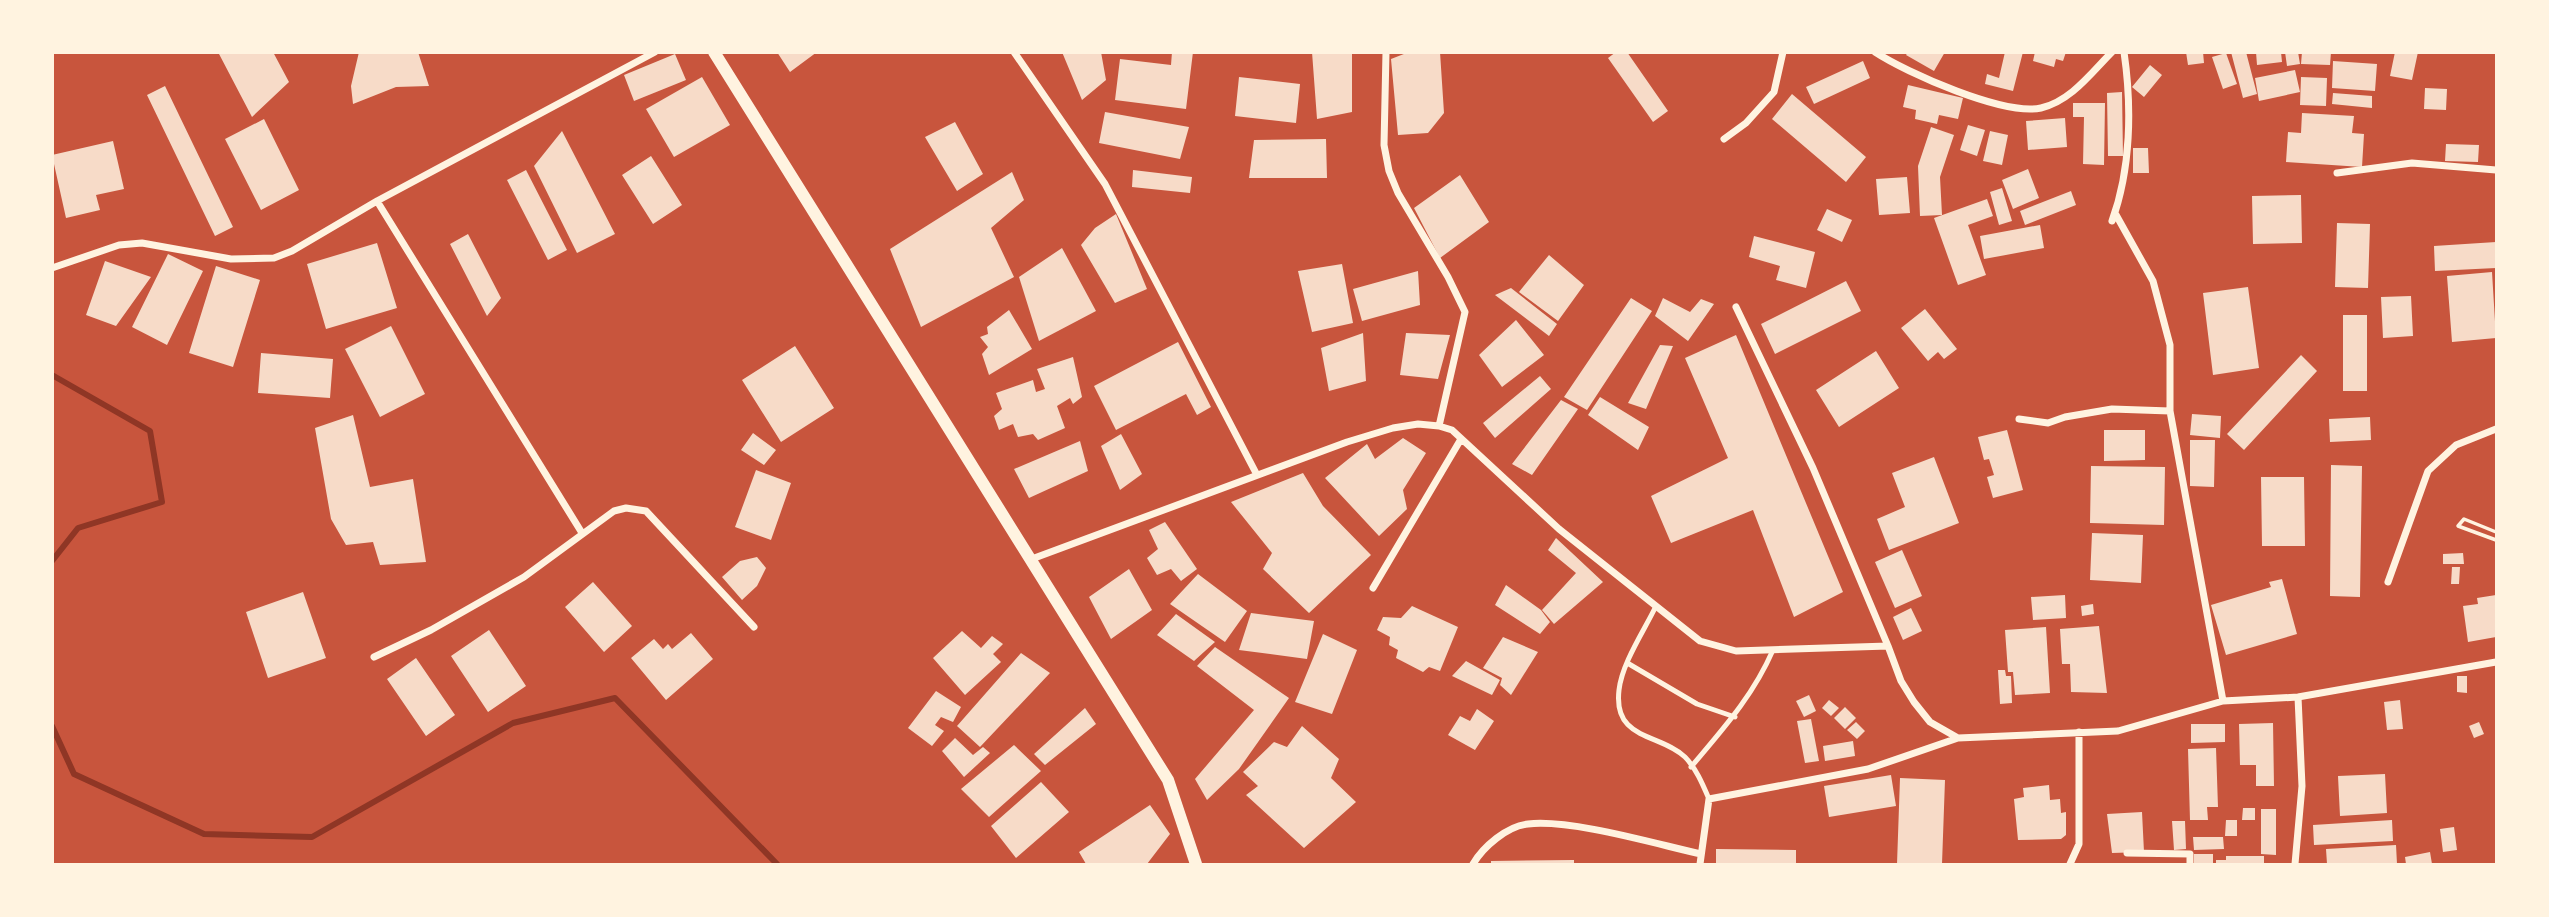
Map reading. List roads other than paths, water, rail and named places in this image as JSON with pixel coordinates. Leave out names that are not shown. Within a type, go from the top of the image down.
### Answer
[{"type":"street","points":[[52,268],[108,248],[142,243],[231,259],[274,258],[292,251],[377,201],[655,52]]},
{"type":"street","points":[[714,52],[1168,780],[1196,864]]},
{"type":"street","points":[[1014,52],[1105,184],[1257,475]]},
{"type":"street","points":[[1386,52],[1384,145],[1389,171],[1398,193],[1448,277],[1465,312],[1439,426]]},
{"type":"street","points":[[1724,139],[1746,122],[1774,92],[1783,52]]},
{"type":"street","points":[[1875,52],[1926,80],[2020,109],[2041,108],[2069,96],[2112,52]]},
{"type":"street","points":[[2112,221],[2120,198],[2127,141],[2128,80],[2124,52]]},
{"type":"street","points":[[2337,173],[2412,163],[2497,170]]},
{"type":"street","points":[[377,201],[582,533]]},
{"type":"street","points":[[2115,213],[2153,281],[2170,345],[2170,411],[2223,701]]},
{"type":"street","points":[[1735,307],[1813,468],[1901,681],[1930,722],[1958,738]]},
{"type":"street","points":[[2019,419],[2048,423],[2065,417],[2112,409],[2170,411]]},
{"type":"street","points":[[1029,560],[1257,475],[1393,428],[1419,424],[1439,426],[1452,430],[1559,529],[1700,641],[1716,647],[1773,650],[1888,646]]},
{"type":"street","points":[[2388,582],[2428,471],[2456,445],[2497,429]]},
{"type":"street","points":[[1373,588],[1461,439]]},
{"type":"street","points":[[374,657],[432,630],[524,577],[614,511],[626,508],[646,511],[754,628]]},
{"type":"street","points":[[1700,864],[1709,799],[1868,769],[1958,738],[2118,731],[2223,701],[2298,697],[2497,662]]},
{"type":"street","points":[[2295,864],[2302,786],[2298,697]]},
{"type":"street","points":[[2070,864],[2079,844],[2079,732]]},
{"type":"street","points":[[1473,864],[1481,850],[1528,824],[1581,828],[1701,853]]},
{"type":"street","points":[[2127,853],[2190,854],[2190,864]]},
{"type":"lane","points":[[1656,606],[1619,690],[1621,716],[1636,733],[1684,756],[1709,799]]},
{"type":"lane","points":[[1691,767],[1735,717],[1759,682],[1773,650]]},
{"type":"lane","points":[[1629,664],[1697,704],[1735,717]]},
{"type":"waterway","points":[[52,375],[150,431],[162,502],[78,528],[52,561]]},
{"type":"waterway","points":[[52,726],[74,774],[204,834],[312,837],[513,723],[615,698],[777,864]]}]
